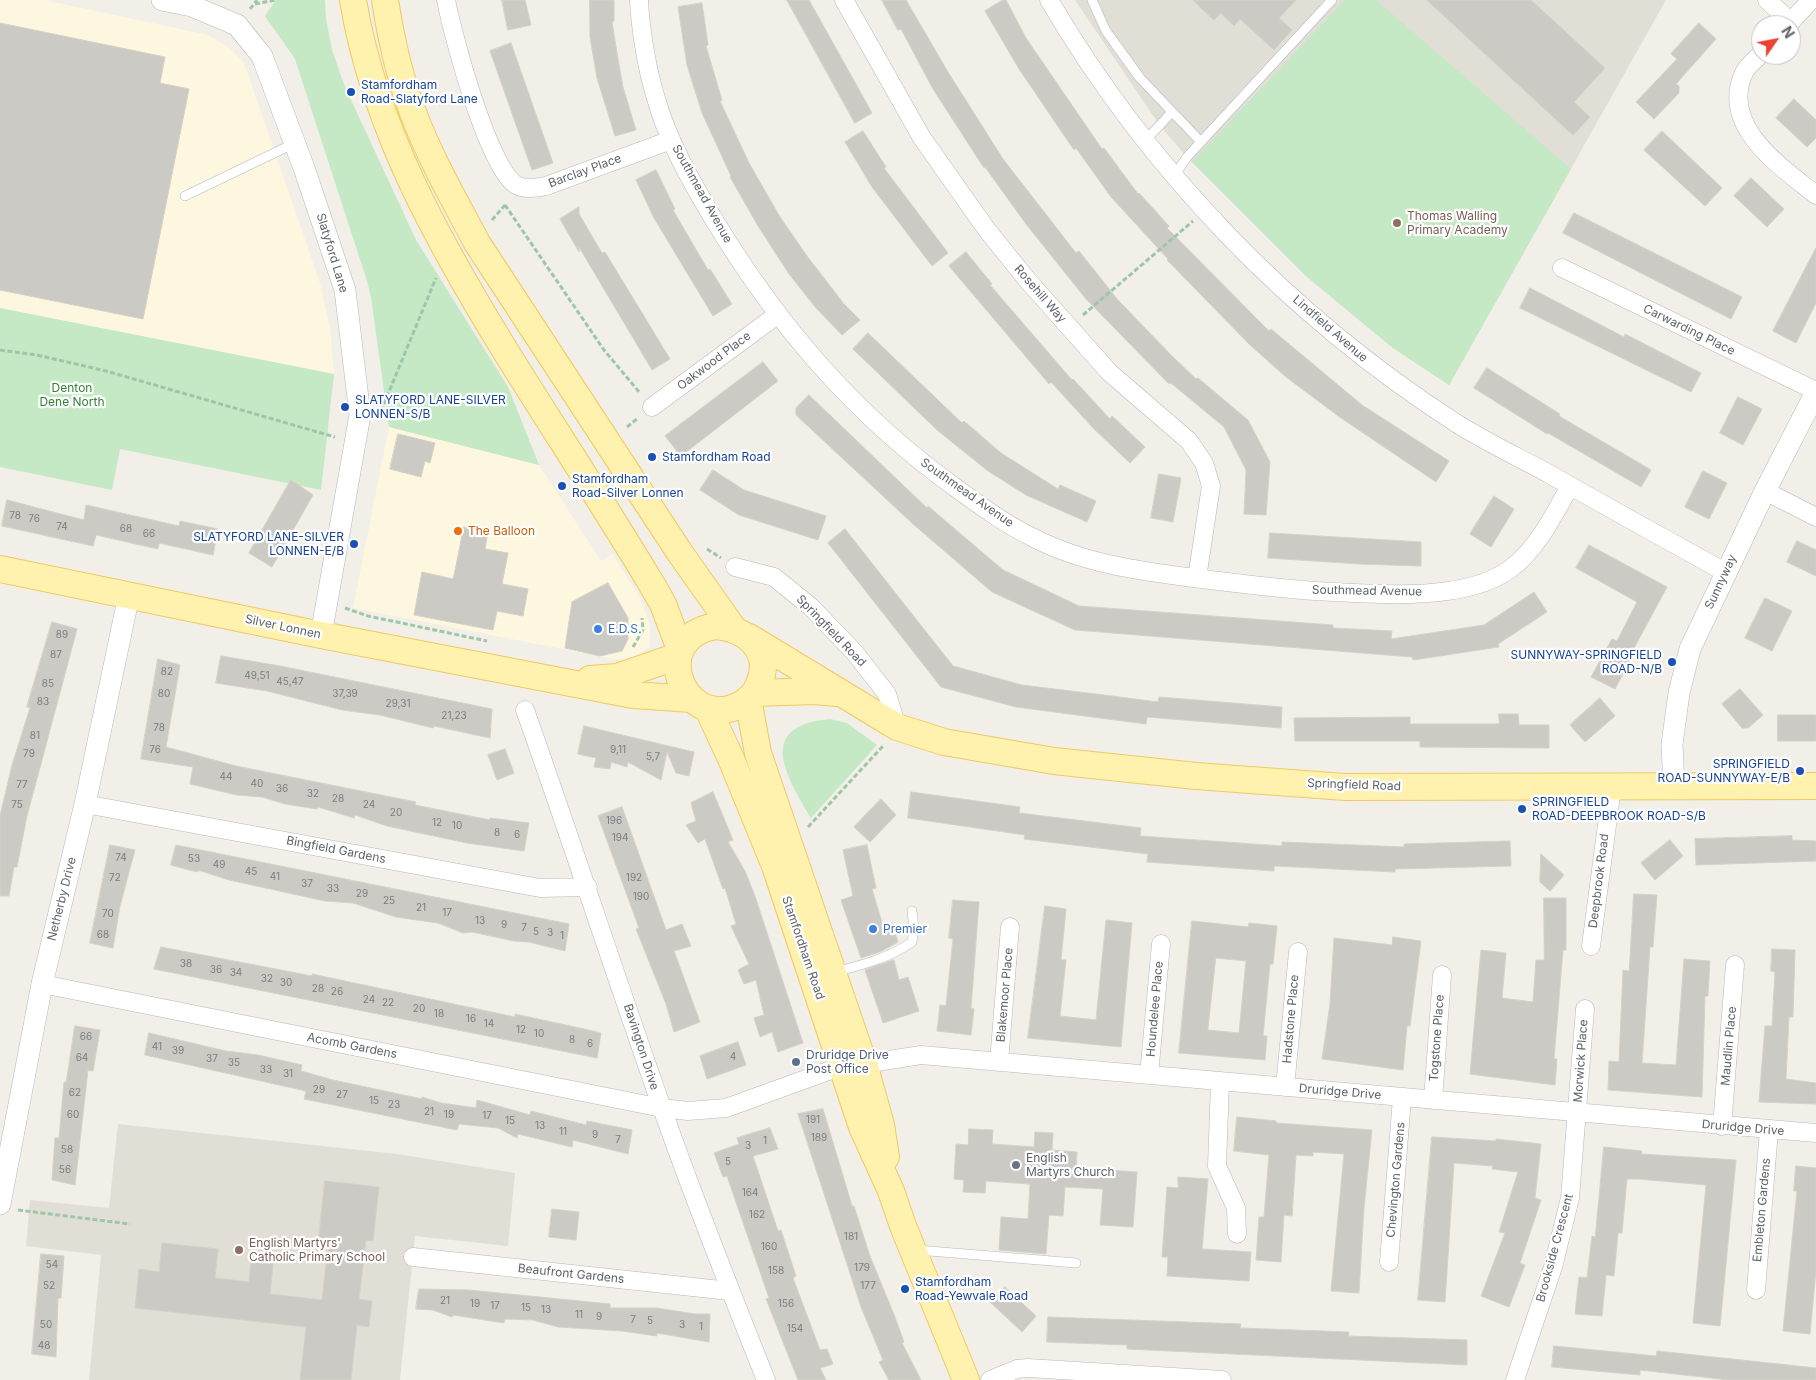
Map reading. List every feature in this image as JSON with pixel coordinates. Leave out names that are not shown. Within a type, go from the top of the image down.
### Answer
[{"type":"main road","points":[[353,0],[367,66],[380,106],[421,202],[480,310],[663,604],[679,653],[680,679],[700,704],[729,710],[752,696],[762,673],[760,653],[741,632],[678,550],[477,243],[438,168],[414,114],[398,65],[385,0]]},
{"type":"main road","name":"Silver Lonnen","points":[[0,569],[322,635],[633,695],[700,704]]},
{"type":"main road","points":[[679,653],[690,636],[706,628],[715,626],[741,632]]},
{"type":"main road","name":"Springfield Road","points":[[741,632],[897,727],[944,742],[1054,761],[1196,776],[1345,787],[1816,786]]},
{"type":"main road","name":"Silver Lonnen","points":[[567,682],[618,677],[679,653]]},
{"type":"main road","name":"Springfield Road","points":[[752,696],[814,691],[840,693]]},
{"type":"main road","name":"Stamfordham Road","points":[[752,696],[758,753],[834,972],[853,1065]]},
{"type":"main road","name":"Stamfordham Road","points":[[700,704],[732,761],[853,1065],[881,1125],[891,1190],[912,1249],[966,1380]]},
{"type":"street","name":"Slatyford Lane","points":[[162,0],[192,6],[237,25],[262,56],[295,142],[345,290],[360,415],[322,635]]},
{"type":"street","points":[[446,0],[455,46],[496,159],[507,177],[518,186]]},
{"type":"street","name":"Southmead Avenue","points":[[639,0],[655,96],[672,140],[702,199],[739,259],[777,315],[822,369],[883,430],[935,473],[988,512],[1034,539],[1092,560],[1141,571],[1270,588],[1360,594],[1446,592],[1478,586],[1511,569],[1544,532],[1570,486]]},
{"type":"street","name":"Rosehill Way","points":[[844,0],[922,138],[987,230],[1029,282],[1110,373],[1189,441],[1204,463],[1211,486],[1197,578]]},
{"type":"street","name":"Lindfield Avenue","points":[[1049,0],[1081,54],[1145,142],[1204,211],[1335,336],[1372,365],[1457,423],[1725,572]]},
{"type":"street","points":[[1767,0],[1781,15]]},
{"type":"street","points":[[1797,15],[1811,0]]},
{"type":"street","points":[[1751,65],[1744,73],[1738,94],[1741,119],[1773,162],[1816,195]]},
{"type":"street","name":"Barclay Place","points":[[518,186],[532,189],[546,186],[672,140]]},
{"type":"street","name":"Carwarding Place","points":[[1562,268],[1816,392]]},
{"type":"street","name":"Oakwood Place","points":[[652,407],[777,315]]},
{"type":"street","name":"Sunnyway","points":[[1674,786],[1672,744],[1679,693],[1690,649],[1725,572],[1816,392]]},
{"type":"street","points":[[1765,491],[1816,518]]},
{"type":"street","name":"Springfield Road","points":[[735,567],[774,577],[811,607],[855,653],[887,694],[897,727]]},
{"type":"street","name":"Netherby Drive","points":[[5,1207],[42,984],[85,804],[129,594]]},
{"type":"street","name":"Bavington Drive","points":[[525,710],[588,888],[662,1108],[766,1380]]},
{"type":"street","name":"Deepbrook Road","points":[[1591,946],[1612,787]]},
{"type":"street","name":"Bingfield Gardens","points":[[85,804],[540,888],[588,888]]},
{"type":"street","name":"Blakemoor Place","points":[[999,1062],[1010,927]]},
{"type":"street","name":"Houndelee Place","points":[[1149,1075],[1161,944]]},
{"type":"street","name":"Hadstone Place","points":[[1285,1087],[1298,952]]},
{"type":"street","name":"Maudlin Place","points":[[1722,1126],[1736,965]]},
{"type":"street","name":"Togstone Place","points":[[1433,1100],[1442,975]]},
{"type":"street","name":"Acomb Gardens","points":[[42,984],[662,1108],[688,1111],[726,1108],[853,1065]]},
{"type":"street","name":"Morwick Place","points":[[1577,1113],[1585,1008]]},
{"type":"street","name":"Druridge Drive","points":[[853,1065],[921,1055],[1816,1133]]},
{"type":"street","points":[[1220,1082],[1217,1166],[1236,1208],[1237,1234]]},
{"type":"street","name":"Chevington Gardens","points":[[1389,1262],[1402,1098]]},
{"type":"street","name":"Brookside Crescent","points":[[1515,1380],[1553,1268],[1570,1198],[1577,1113]]},
{"type":"street","name":"Embleton Gardens","points":[[1756,1290],[1769,1130]]},
{"type":"street","name":"Beaufront Gardens","points":[[413,1257],[730,1290]]},
{"type":"street","points":[[990,1380],[1017,1369],[1028,1368],[1222,1380]]},
{"type":"lane","points":[[1092,0],[1106,31],[1140,78],[1201,142]]},
{"type":"lane","points":[[1174,176],[1201,142],[1332,0]]},
{"type":"lane","points":[[1145,142],[1172,112]]},
{"type":"lane","points":[[184,196],[295,142]]},
{"type":"lane","points":[[834,972],[864,965],[901,950],[912,942],[914,929],[912,911]]},
{"type":"lane","points":[[912,1249],[1076,1263]]},
{"type":"path","points":[[255,4],[275,0]]},
{"type":"path","points":[[492,220],[505,206],[518,186]]},
{"type":"path","points":[[505,206],[604,350],[652,407]]},
{"type":"path","points":[[1069,327],[1204,211]]},
{"type":"path","points":[[360,415],[380,414],[437,274]]},
{"type":"path","points":[[0,350],[37,354],[106,371],[340,438]]},
{"type":"path","points":[[705,548],[735,567]]},
{"type":"path","points":[[327,602],[368,616],[491,642]]},
{"type":"path","points":[[790,846],[884,745],[897,727]]},
{"type":"path","points":[[5,1207],[130,1224]]},
{"type":"shaded area","points":[[0,0],[44,0],[208,35],[227,46],[244,63],[320,283],[330,328],[334,374],[0,308]]},
{"type":"shaded area","name":"Thomas Walling Primary Academy","points":[[1075,0],[1666,0],[1449,385],[1393,348],[1307,277],[1187,157],[1160,126]]},
{"type":"shaded area","name":"The Balloon","points":[[389,427],[539,465],[601,561],[612,554],[639,596],[650,626],[650,647],[631,659],[614,659],[353,608]]},
{"type":"shaded area","name":"English Martyrs' Catholic Primary School","points":[[118,1124],[397,1154],[515,1173],[508,1246],[415,1236],[400,1380],[89,1380],[101,1255],[26,1246],[30,1200],[109,1208]]},
{"type":"green space","points":[[276,0],[325,0],[326,19],[332,50],[345,87],[416,240],[508,387],[539,465],[389,427],[371,297],[367,281],[295,59],[265,16]]},
{"type":"green space","name":"Thomas Walling Primary Academy","points":[[1345,0],[1376,0],[1571,169],[1449,385],[1393,348],[1307,277],[1192,162]]},
{"type":"green space","name":"Denton Dene North","points":[[0,308],[334,374],[321,490],[120,449],[112,490],[0,467]]},
{"type":"green space","points":[[830,719],[847,723],[877,745],[811,818],[786,771],[783,756],[784,743],[792,732],[806,724]]},
{"type":"building","points":[[502,0],[525,0],[531,25],[508,30]]},
{"type":"building","points":[[590,0],[614,0],[614,21],[612,22],[617,53],[623,87],[636,130],[615,136],[597,78],[590,37]]},
{"type":"building","points":[[787,0],[809,0],[872,113],[855,123]]},
{"type":"building","points":[[882,0],[906,0],[948,72],[1003,159],[1076,253],[1079,251],[1118,300],[1171,355],[1196,379],[1198,378],[1248,420],[1270,462],[1266,515],[1244,514],[1246,470],[1224,427],[1171,383],[1169,384],[1086,299],[984,168],[933,89],[901,29],[898,30]]},
{"type":"building","points":[[1006,0],[1026,38],[1102,149],[1104,148],[1138,194],[1169,226],[1167,228],[1269,331],[1271,329],[1362,405],[1449,461],[1436,482],[1341,418],[1286,377],[1250,345],[1167,260],[1111,197],[1076,148],[1074,150],[1019,69],[985,11]]},
{"type":"building","points":[[1193,0],[1296,0],[1279,18],[1292,30],[1274,50],[1240,19],[1234,26],[1221,13],[1214,20]]},
{"type":"building","points":[[1427,0],[1531,0],[1605,68],[1574,102],[1590,117],[1573,135]]},
{"type":"building","points":[[702,3],[708,45],[706,46],[722,100],[720,101],[749,163],[780,217],[807,256],[844,304],[860,320],[842,335],[816,308],[789,274],[758,226],[730,177],[702,113],[687,65],[678,7]]},
{"type":"building","points":[[0,23],[165,57],[160,83],[189,89],[143,319],[0,290]]},
{"type":"building","points":[[1699,23],[1716,39],[1676,84],[1679,86],[1679,93],[1654,119],[1636,102],[1677,59],[1671,54]]},
{"type":"building","points":[[511,43],[553,163],[532,170],[490,51]]},
{"type":"building","points":[[1794,99],[1816,120],[1816,138],[1807,147],[1776,118]]},
{"type":"building","points":[[863,131],[886,167],[884,168],[948,253],[932,266],[872,187],[845,142]]},
{"type":"building","points":[[1662,131],[1722,188],[1705,206],[1644,150]]},
{"type":"building","points":[[656,170],[675,209],[673,210],[708,270],[710,269],[732,304],[713,316],[654,218],[636,180]]},
{"type":"building","points":[[1751,178],[1784,209],[1767,227],[1734,196]]},
{"type":"building","points":[[579,207],[579,214],[602,253],[605,252],[670,359],[652,370],[579,247],[579,252],[560,219]]},
{"type":"building","points":[[1574,213],[1742,297],[1731,319],[1563,233]]},
{"type":"building","points":[[1816,248],[1816,303],[1796,343],[1773,331]]},
{"type":"building","points":[[966,252],[992,284],[990,285],[1072,380],[1110,419],[1112,416],[1145,447],[1130,463],[1093,428],[1051,382],[1049,384],[949,266]]},
{"type":"building","points":[[1530,288],[1624,337],[1625,334],[1701,373],[1691,392],[1520,308]]},
{"type":"building","points":[[868,333],[962,423],[964,421],[1001,453],[1058,489],[1060,485],[1096,501],[1087,522],[1026,495],[988,471],[937,430],[853,349]]},
{"type":"building","points":[[763,362],[778,381],[681,456],[665,436]]},
{"type":"building","points":[[1487,368],[1560,414],[1559,416],[1651,470],[1641,487],[1547,434],[1474,388]]},
{"type":"building","points":[[809,395],[927,508],[928,506],[1003,570],[1079,606],[1333,625],[1333,628],[1392,631],[1391,639],[1484,625],[1534,592],[1547,612],[1498,644],[1499,647],[1413,660],[1412,657],[1075,630],[992,592],[913,524],[796,415],[796,408]]},
{"type":"building","points":[[1738,397],[1762,409],[1743,445],[1720,433]]},
{"type":"building","points":[[398,434],[435,443],[430,463],[425,461],[421,477],[390,469]]},
{"type":"building","points":[[713,470],[744,490],[826,516],[818,540],[739,515],[700,490]]},
{"type":"building","points":[[1703,471],[1727,483],[1709,519],[1685,507]]},
{"type":"building","points":[[1159,474],[1181,478],[1173,522],[1151,518]]},
{"type":"building","points":[[291,480],[313,495],[272,567],[249,553]]},
{"type":"building","points":[[1494,496],[1514,509],[1491,547],[1470,534]]},
{"type":"building","points":[[7,500],[84,520],[86,505],[179,526],[180,521],[218,529],[213,555],[159,543],[158,549],[96,535],[93,546],[2,526]]},
{"type":"building","points":[[464,527],[488,532],[485,549],[508,553],[502,584],[528,589],[523,616],[497,611],[493,630],[414,615],[422,572],[453,579]]},
{"type":"building","points":[[845,529],[953,666],[1022,685],[1158,702],[1159,697],[1282,707],[1281,728],[1147,717],[1146,724],[1016,707],[941,687],[828,543]]},
{"type":"building","points":[[1270,533],[1421,542],[1421,566],[1268,558]]},
{"type":"building","points":[[1797,541],[1816,550],[1816,576],[1787,562]]},
{"type":"building","points":[[1589,545],[1667,587],[1633,650],[1635,651],[1615,689],[1591,677],[1612,639],[1617,641],[1637,602],[1576,568]]},
{"type":"building","name":"E.D.S.","points":[[608,583],[628,618],[628,639],[622,651],[600,656],[565,648],[572,602]]},
{"type":"building","points":[[1765,598],[1792,611],[1772,651],[1745,638]]},
{"type":"building","points":[[52,622],[77,629],[27,816],[17,867],[14,867],[9,896],[0,896],[0,816],[12,765],[30,708],[27,707]]},
{"type":"building","points":[[221,656],[280,666],[492,709],[490,738],[434,726],[433,728],[380,715],[342,710],[267,691],[216,683]]},
{"type":"building","points":[[158,659],[180,665],[166,747],[236,766],[416,802],[415,805],[490,820],[490,818],[529,823],[524,851],[467,843],[387,826],[355,815],[354,818],[318,807],[317,809],[285,804],[262,797],[237,795],[190,784],[193,767],[141,759]]},
{"type":"building","points":[[1740,689],[1763,715],[1748,728],[1742,728],[1722,704]]},
{"type":"building","points":[[1600,698],[1615,716],[1585,742],[1570,725]]},
{"type":"building","points":[[1499,714],[1518,714],[1519,725],[1549,725],[1549,748],[1420,747],[1420,741],[1295,741],[1294,718],[1410,717],[1410,724],[1499,724]]},
{"type":"building","points":[[1778,715],[1816,715],[1816,741],[1778,741]]},
{"type":"building","points":[[584,726],[694,752],[689,776],[676,773],[667,752],[661,780],[628,762],[627,767],[611,762],[610,769],[594,767],[596,758],[578,754]]},
{"type":"building","points":[[505,749],[514,773],[497,780],[488,755]]},
{"type":"building","points":[[713,792],[733,840],[728,842],[745,871],[755,896],[803,1043],[778,1052],[772,1032],[760,1037],[754,1018],[764,1015],[756,980],[744,984],[738,970],[749,964],[731,926],[736,924],[725,888],[723,889],[705,839],[698,843],[686,825],[696,821],[691,803]]},
{"type":"building","points":[[911,792],[1020,807],[1019,813],[1141,828],[1140,836],[1282,846],[1282,842],[1404,847],[1404,844],[1510,841],[1511,866],[1395,869],[1395,872],[1274,866],[1274,871],[1147,862],[1148,854],[1024,839],[1025,835],[908,818]]},
{"type":"building","points":[[881,799],[896,815],[870,842],[854,827]]},
{"type":"building","points":[[622,807],[666,930],[682,924],[691,946],[674,951],[700,1022],[674,1032],[666,1004],[636,929],[639,928],[598,816]]},
{"type":"building","points":[[1792,836],[1792,840],[1816,841],[1816,861],[1696,865],[1695,839]]},
{"type":"building","points":[[1670,840],[1683,856],[1655,880],[1641,863]]},
{"type":"building","points":[[110,845],[135,850],[120,906],[113,948],[90,943]]},
{"type":"building","points":[[176,845],[569,924],[565,951],[529,942],[514,941],[472,932],[463,933],[438,923],[396,917],[353,903],[325,901],[229,880],[198,870],[198,872],[185,869],[171,865]]},
{"type":"building","points":[[867,845],[876,888],[872,889],[883,926],[892,923],[898,942],[882,951],[861,958],[841,900],[853,896],[843,850]]},
{"type":"building","points":[[1541,854],[1564,875],[1550,891],[1540,882]]},
{"type":"building","points":[[1634,894],[1657,895],[1653,947],[1650,947],[1642,1063],[1676,1065],[1684,959],[1710,961],[1708,996],[1705,996],[1702,1097],[1608,1090],[1609,1061],[1619,1062],[1623,970],[1629,971]]},
{"type":"building","points":[[1544,898],[1566,898],[1566,950],[1563,950],[1554,1059],[1557,1059],[1555,1085],[1470,1074],[1481,950],[1506,953],[1502,998],[1533,1002],[1536,960],[1544,960]]},
{"type":"building","points":[[953,900],[979,902],[971,1008],[974,1009],[971,1035],[937,1031],[940,1005],[946,1006],[953,939],[949,938]]},
{"type":"building","points":[[1045,906],[1066,909],[1061,960],[1066,960],[1060,1016],[1096,1020],[1106,920],[1132,923],[1121,1047],[1028,1038]]},
{"type":"building","points":[[1192,921],[1248,927],[1249,923],[1277,926],[1273,964],[1270,964],[1263,1036],[1267,1036],[1265,1060],[1179,1053]],"holes":[[[1216,958],[1246,961],[1239,1033],[1208,1030]]]},
{"type":"building","points":[[1393,937],[1421,941],[1410,1026],[1407,1026],[1403,1070],[1322,1059],[1330,1004],[1334,938],[1392,945]]},
{"type":"building","points":[[161,947],[312,976],[312,974],[515,1017],[515,1014],[601,1033],[597,1058],[154,969]]},
{"type":"building","points":[[1772,949],[1795,950],[1793,1017],[1789,1017],[1786,1079],[1816,1083],[1816,1104],[1759,1102],[1765,1026],[1772,1026],[1775,972],[1771,971]]},
{"type":"building","points":[[894,960],[899,980],[908,977],[919,1011],[883,1023],[865,970]]},
{"type":"building","points":[[75,1026],[100,1030],[93,1071],[88,1070],[75,1185],[52,1180],[55,1138],[59,1138],[64,1082],[66,1082]]},
{"type":"building","points":[[149,1033],[226,1051],[258,1055],[302,1065],[301,1071],[333,1080],[422,1099],[422,1097],[441,1103],[476,1108],[477,1100],[530,1115],[531,1111],[586,1125],[587,1121],[632,1130],[628,1154],[573,1140],[572,1147],[518,1134],[517,1138],[498,1128],[459,1124],[457,1130],[304,1099],[306,1091],[145,1055]]},
{"type":"building","points":[[738,1042],[746,1065],[707,1079],[700,1056]]},
{"type":"building","points":[[823,1109],[852,1206],[854,1206],[870,1256],[895,1317],[904,1342],[902,1343],[921,1380],[889,1380],[879,1362],[883,1360],[861,1307],[798,1114]]},
{"type":"building","points":[[1237,1117],[1276,1121],[1276,1123],[1372,1130],[1364,1207],[1359,1293],[1331,1291],[1344,1154],[1313,1152],[1313,1156],[1296,1155],[1292,1216],[1284,1215],[1281,1262],[1256,1260],[1259,1217],[1264,1217],[1269,1155],[1234,1151]]},
{"type":"building","points":[[770,1128],[778,1149],[753,1156],[778,1231],[781,1230],[796,1276],[793,1278],[820,1350],[827,1349],[833,1364],[820,1368],[826,1380],[798,1380],[766,1299],[769,1298],[727,1176],[723,1177],[714,1153],[739,1144],[737,1138]]},
{"type":"building","name":"English Martyrs Church","points":[[969,1129],[993,1130],[992,1144],[1034,1147],[1035,1132],[1053,1133],[1052,1150],[1077,1152],[1076,1168],[1137,1172],[1133,1227],[1100,1225],[1103,1189],[1065,1187],[1063,1216],[1049,1215],[1046,1254],[999,1250],[1001,1217],[1028,1219],[1030,1184],[986,1181],[985,1193],[963,1192],[964,1180],[954,1179],[956,1144],[968,1145]]},
{"type":"building","points":[[1432,1137],[1496,1141],[1496,1139],[1541,1144],[1535,1198],[1541,1200],[1520,1263],[1525,1265],[1509,1307],[1481,1296],[1505,1233],[1499,1232],[1518,1172],[1492,1169],[1493,1166],[1454,1163],[1445,1302],[1418,1300]]},
{"type":"building","points":[[1604,1147],[1642,1151],[1641,1154],[1736,1160],[1720,1326],[1693,1323],[1706,1185],[1639,1179],[1627,1179],[1622,1233],[1618,1233],[1614,1276],[1606,1275],[1602,1316],[1575,1314],[1579,1277],[1587,1278],[1592,1236],[1595,1237]]},
{"type":"building","points":[[1796,1166],[1816,1168],[1816,1270],[1810,1334],[1783,1331],[1797,1191],[1794,1191]]},
{"type":"building","points":[[1178,1177],[1208,1179],[1202,1249],[1251,1252],[1249,1281],[1167,1276],[1168,1257],[1162,1257],[1167,1187],[1178,1188]]},
{"type":"building","points":[[325,1181],[379,1187],[373,1241],[366,1240],[359,1299],[372,1301],[369,1327],[357,1325],[351,1380],[300,1380],[306,1327],[135,1308],[139,1269],[159,1272],[162,1243],[218,1249],[215,1278],[249,1282],[251,1262],[273,1264],[270,1294],[322,1300],[328,1247],[318,1246]]},
{"type":"building","points":[[552,1209],[579,1212],[576,1240],[549,1237]]},
{"type":"building","points":[[41,1254],[64,1256],[61,1298],[58,1298],[56,1357],[32,1354]]},
{"type":"building","points":[[1005,1287],[1036,1316],[1022,1332],[990,1302]]},
{"type":"building","points":[[419,1289],[469,1290],[610,1304],[610,1308],[657,1308],[695,1314],[710,1314],[709,1342],[657,1333],[657,1336],[622,1331],[558,1327],[533,1320],[505,1319],[504,1323],[453,1315],[452,1317],[433,1310],[416,1309]]},
{"type":"building","points":[[1048,1317],[1241,1324],[1240,1328],[1349,1332],[1348,1336],[1467,1340],[1467,1365],[1127,1349],[1127,1345],[1047,1342]]},
{"type":"building","points":[[1554,1346],[1656,1356],[1657,1351],[1816,1368],[1816,1380],[1729,1380],[1640,1370],[1640,1375],[1552,1367]]},
{"type":"place","name":"Stamfordham Road-Slatyford Lane","points":[[351,92]]},
{"type":"place","name":"Thomas Walling Primary Academy","points":[[1397,223]]},
{"type":"place","name":"SLATYFORD LANE-SILVER LONNEN-S/B","points":[[345,407]]},
{"type":"place","name":"Stamfordham Road","points":[[652,457]]},
{"type":"place","name":"Stamfordham Road-Silver Lonnen","points":[[562,486]]},
{"type":"place","name":"The Balloon","points":[[458,531]]},
{"type":"place","name":"SLATYFORD LANE-SILVER LONNEN-E/B","points":[[354,544]]},
{"type":"place","name":"E.D.S.","points":[[598,629]]},
{"type":"place","name":"SUNNYWAY-SPRINGFIELD ROAD-N/B","points":[[1672,662]]},
{"type":"place","name":"SPRINGFIELD ROAD-SUNNYWAY-E/B","points":[[1800,771]]},
{"type":"place","name":"SPRINGFIELD ROAD-DEEPBROOK ROAD-S/B","points":[[1522,809]]},
{"type":"place","name":"Premier","points":[[873,929]]},
{"type":"place","name":"Druridge Drive Post Office","points":[[796,1062]]},
{"type":"place","name":"English Martyrs Church","points":[[1016,1165]]},
{"type":"place","name":"English Martyrs' Catholic Primary School","points":[[239,1250]]},
{"type":"place","name":"Stamfordham Road-Yewvale Road","points":[[905,1289]]}]
